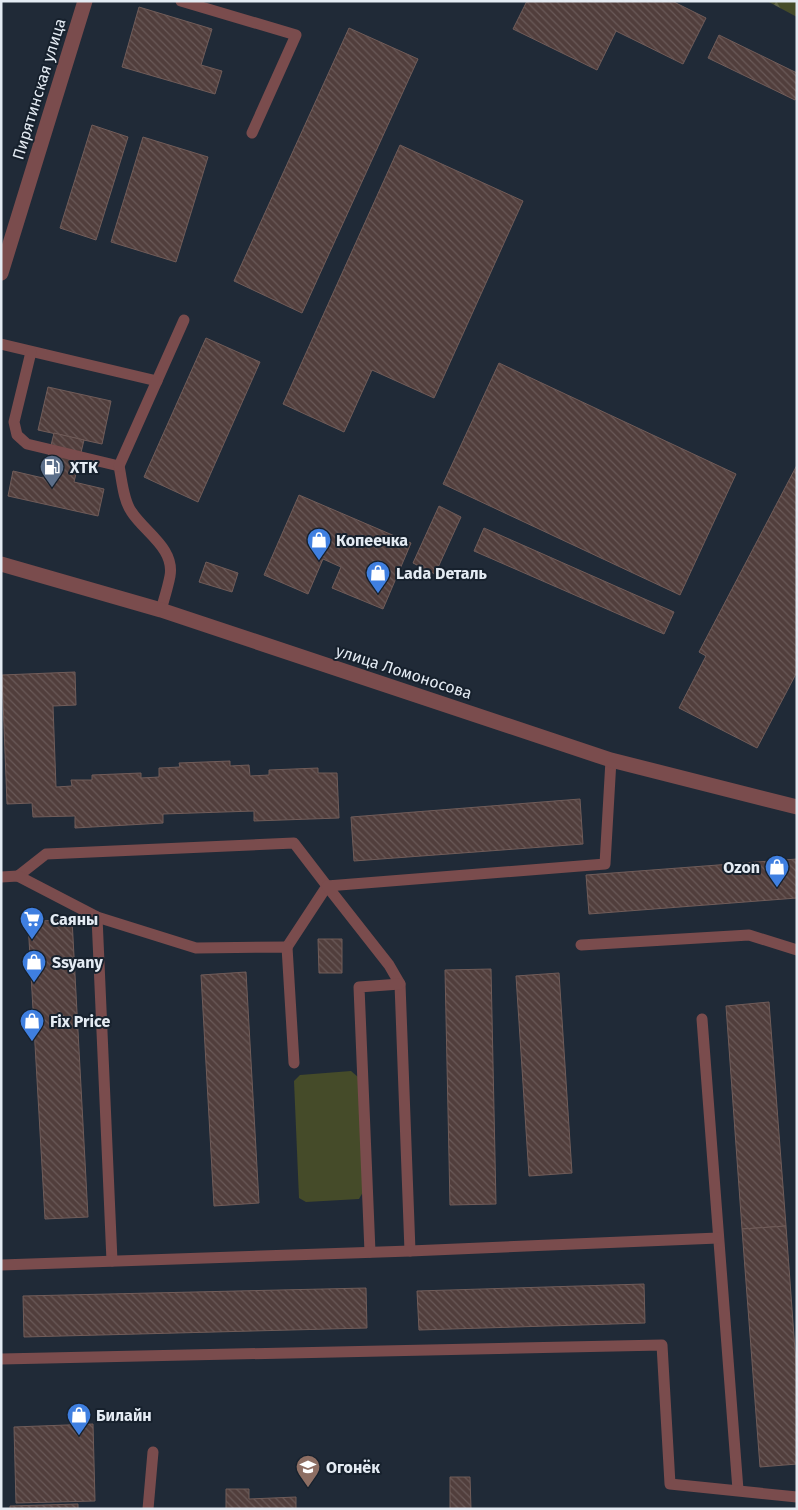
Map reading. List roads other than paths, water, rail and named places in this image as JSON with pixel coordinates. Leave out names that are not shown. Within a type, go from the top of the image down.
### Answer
[{"type":"street","name":"Пирятинская улица","points":[[1,273],[84,1]]},
{"type":"street","name":"улица Ломоносова","points":[[1,564],[161,610],[610,760],[797,807]]},
{"type":"lane","points":[[182,1],[296,35],[252,133]]},
{"type":"lane","points":[[161,610],[171,574],[168,555],[131,511],[127,502],[119,466],[184,320]]},
{"type":"lane","points":[[1,344],[157,381]]},
{"type":"lane","points":[[32,352],[14,422],[17,435],[27,444],[119,466]]},
{"type":"lane","points":[[327,886],[605,864],[610,760]]},
{"type":"lane","points":[[18,876],[46,854],[294,844],[389,965],[400,984],[410,1251]]},
{"type":"lane","points":[[1,877],[18,876],[97,917],[196,948],[287,947]]},
{"type":"lane","points":[[294,1062],[287,947],[327,886]]},
{"type":"lane","points":[[97,917],[112,1261]]},
{"type":"lane","points":[[581,945],[749,935],[797,950]]},
{"type":"lane","points":[[370,1252],[359,986],[400,984]]},
{"type":"lane","points":[[702,1019],[738,1490]]},
{"type":"lane","points":[[1,1265],[718,1238]]},
{"type":"lane","points":[[1,1360],[662,1345],[670,1484],[797,1497]]},
{"type":"lane","points":[[148,1509],[153,1452]]},
{"type":"place","name":"ХТК","points":[[52,488]]},
{"type":"place","name":"Копеечка","points":[[319,561]]},
{"type":"place","name":"Lada Dеталь","points":[[378,594]]},
{"type":"place","name":"Ozon","points":[[777,888]]},
{"type":"place","name":"Саяны","points":[[32,940]]},
{"type":"place","name":"Ssyany","points":[[34,983]]},
{"type":"place","name":"Fix Price","points":[[32,1042]]},
{"type":"place","name":"Билайн","points":[[79,1436]]},
{"type":"place","name":"Огонёк","points":[[308,1488]]}]
